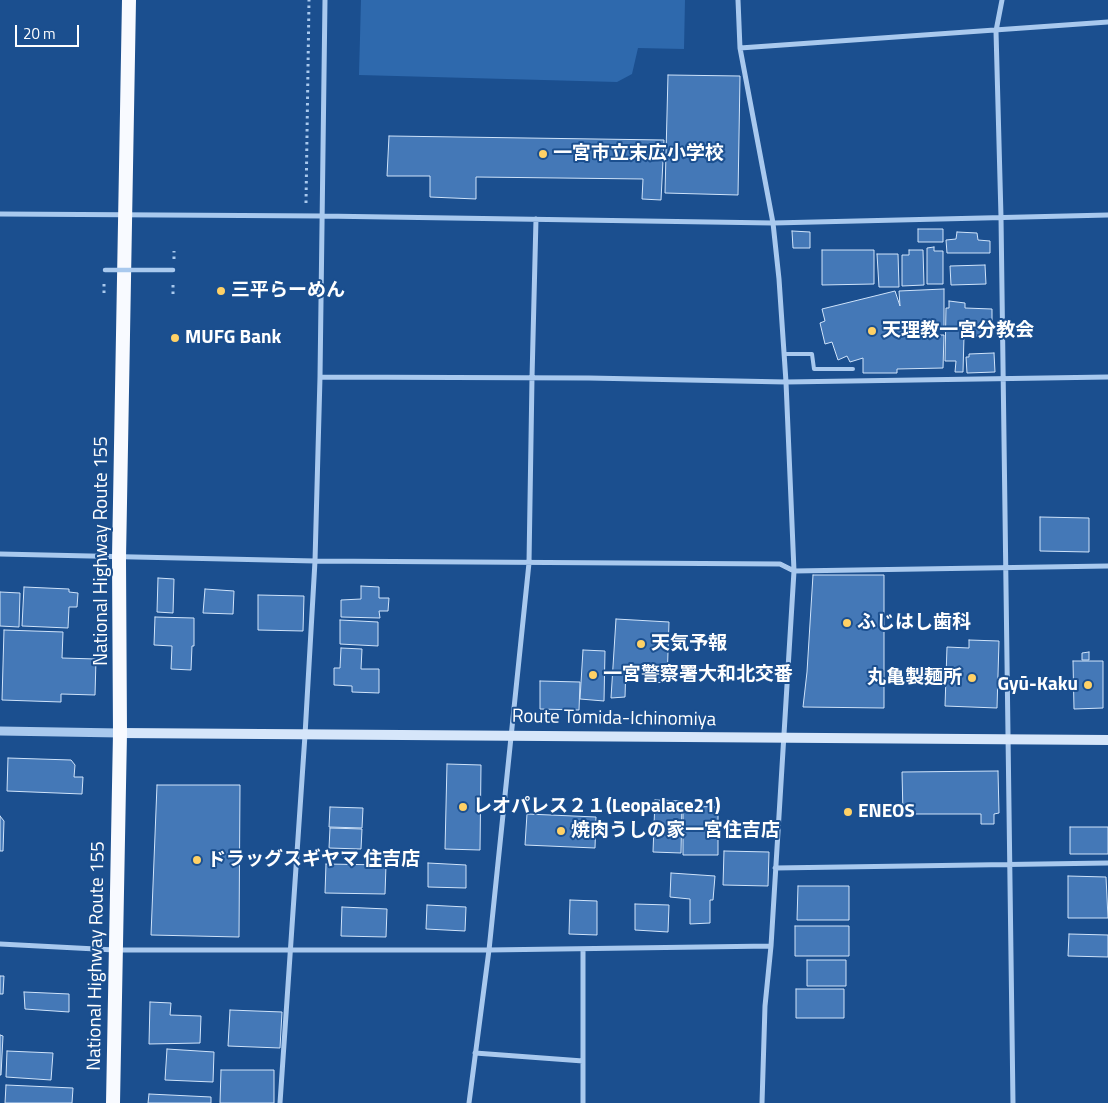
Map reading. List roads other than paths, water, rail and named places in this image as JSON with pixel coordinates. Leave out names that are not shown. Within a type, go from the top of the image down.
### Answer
[{"type":"highway","name":"National Highway Route 155","points":[[113,1103],[120,733],[119,558],[129,0]]},
{"type":"main road","name":"Route Tomida-Ichinomiya","points":[[120,733],[1108,740]]},
{"type":"street","points":[[280,1103],[305,735],[314,561],[320,377],[325,0]]},
{"type":"street","points":[[738,0],[740,48],[772,223],[779,279],[786,382],[794,571],[771,946],[765,1006],[762,1103]]},
{"type":"street","points":[[1002,0],[996,31],[1001,217],[1013,1103]]},
{"type":"street","points":[[740,48],[1108,22]]},
{"type":"street","points":[[0,214],[322,216],[772,223],[1108,215]]},
{"type":"street","points":[[469,1103],[489,950],[530,563],[536,219]]},
{"type":"street","points":[[105,270],[173,270]]},
{"type":"street","points":[[320,377],[786,382],[1108,377]]},
{"type":"street","points":[[0,554],[314,561],[780,564],[794,571],[1108,566]]},
{"type":"street","points":[[0,731],[120,733]]},
{"type":"street","points":[[775,868],[1108,863]]},
{"type":"street","points":[[0,944],[116,950],[489,950],[771,946]]},
{"type":"street","points":[[583,949],[583,1103]]},
{"type":"street","points":[[475,1053],[583,1061]]},
{"type":"lane","points":[[784,354],[812,354],[814,370],[853,369]]},
{"type":"place","name":"一宮市立末広小学校","points":[[543,154]]},
{"type":"place","name":"三平らーめん","points":[[221,291]]},
{"type":"place","name":"天理教一宮分教会","points":[[872,331]]},
{"type":"place","name":"MUFG Bank","points":[[175,338]]},
{"type":"place","name":"ふじはし歯科","points":[[847,623]]},
{"type":"place","name":"天気予報","points":[[641,644]]},
{"type":"place","name":"一宮警察署大和北交番","points":[[593,675]]},
{"type":"place","name":"丸亀製麺所","points":[[972,678]]},
{"type":"place","name":"Gyū-Kaku","points":[[1088,685]]},
{"type":"place","name":"レオパレス２１(Leopalace21)","points":[[463,807]]},
{"type":"place","name":"ENEOS","points":[[848,812]]},
{"type":"place","name":"焼肉うしの家一宮住吉店","points":[[561,831]]},
{"type":"place","name":"ドラッグスギヤマ 住吉店","points":[[197,860]]}]
